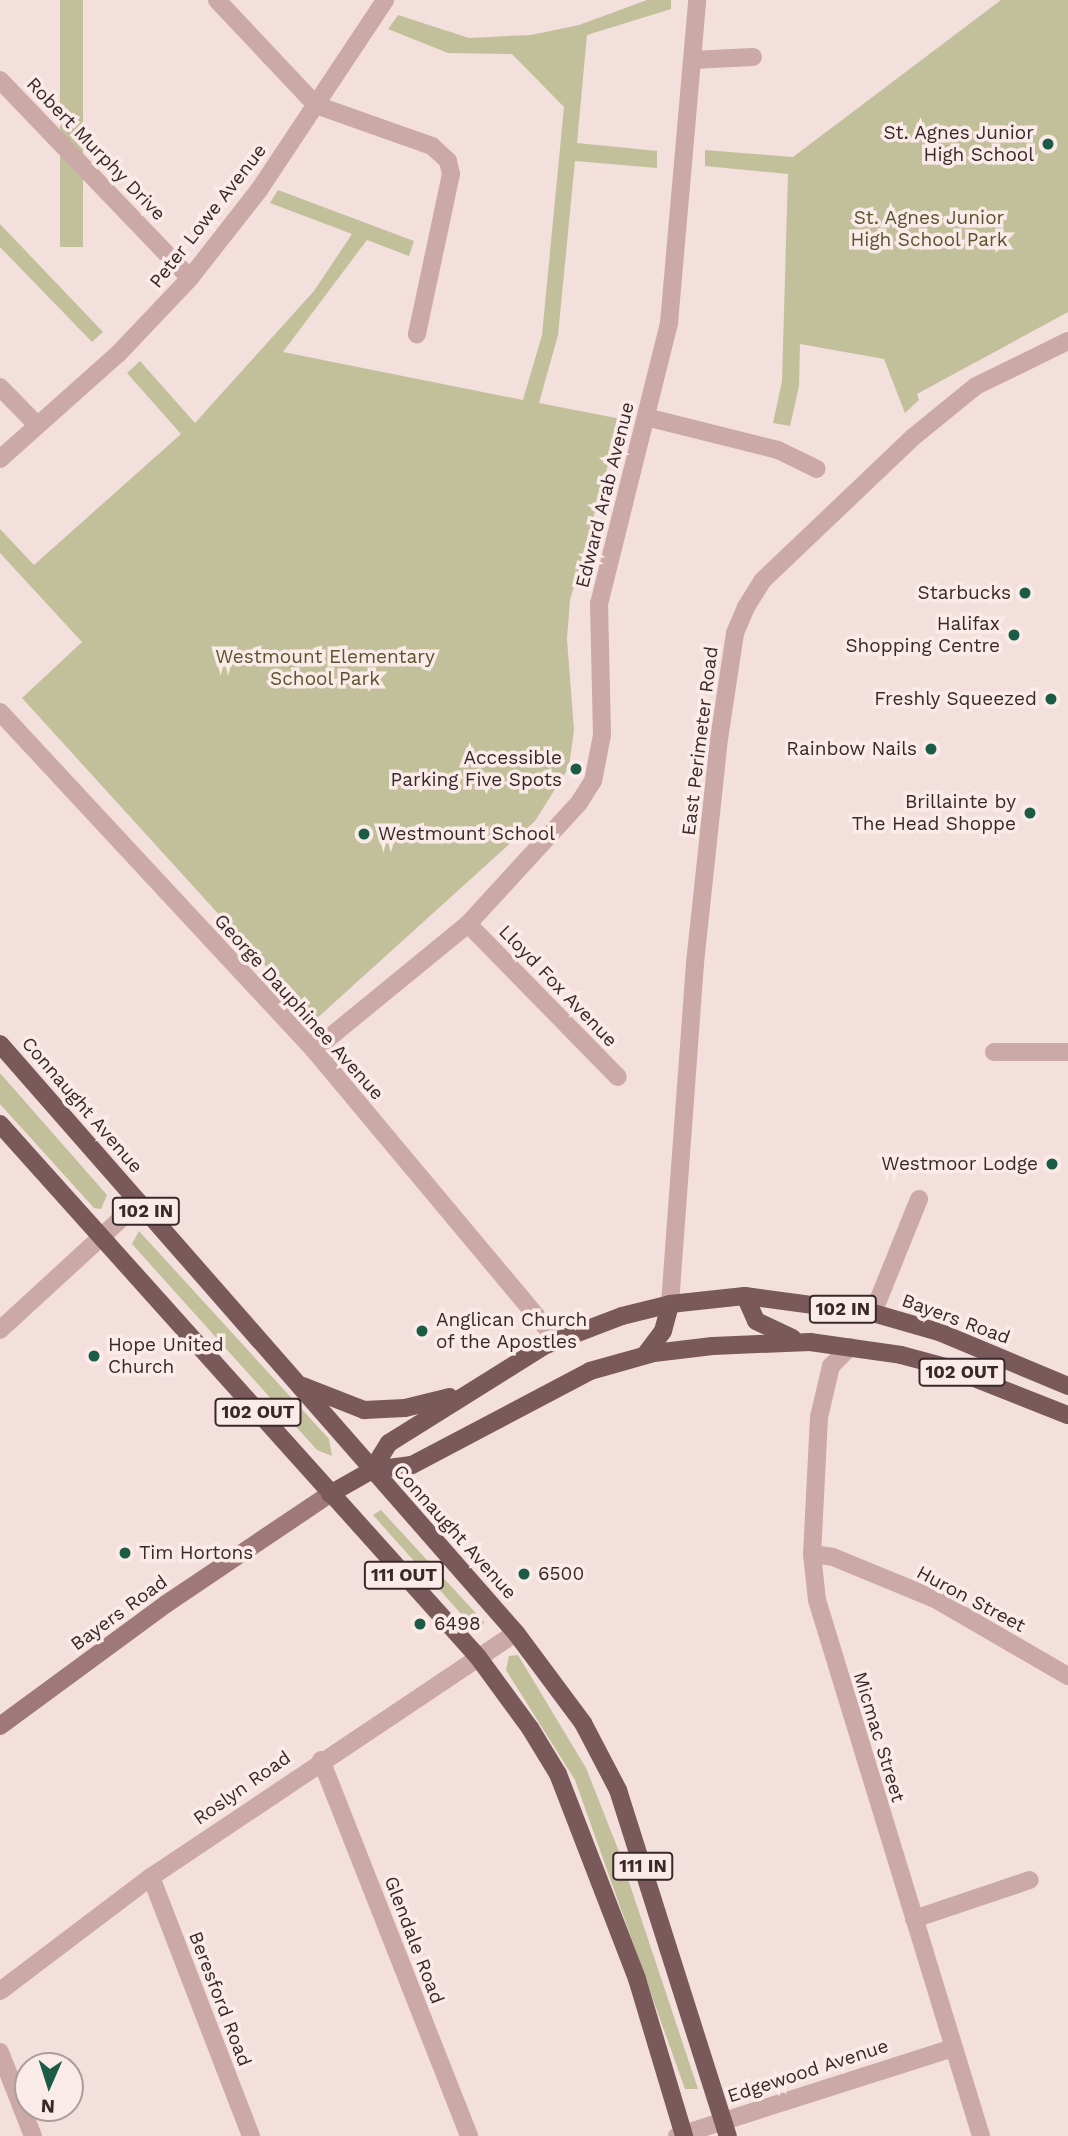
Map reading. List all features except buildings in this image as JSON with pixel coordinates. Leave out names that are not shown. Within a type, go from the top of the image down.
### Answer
[{"type":"main road","name":"Connaught Avenue","points":[[0,1044],[516,1633],[583,1723],[618,1790],[725,2128]]},
{"type":"main road","name":"102 OUT","points":[[0,1124],[330,1494]]},
{"type":"main road","name":"Bayers Road","points":[[372,1470],[389,1443],[556,1339],[670,1304],[745,1296],[873,1313],[939,1332],[1068,1386]]},
{"type":"main road","points":[[745,1296],[757,1321],[778,1334],[810,1342]]},
{"type":"main road","points":[[645,1355],[663,1331],[670,1304]]},
{"type":"main road","name":"Bayers Road","points":[[0,1726],[166,1604],[330,1494],[372,1470],[412,1465],[532,1398],[590,1371],[645,1355],[751,1342],[810,1342],[850,1347],[946,1367],[1068,1415]]},
{"type":"main road","points":[[291,1379],[327,1399],[364,1410],[405,1408],[474,1390]]},
{"type":"main road","name":"111 OUT","points":[[330,1494],[478,1657],[558,1774],[637,1979],[681,2135]]},
{"type":"street","points":[[217,0],[316,105],[432,146],[448,161],[451,174],[417,334]]},
{"type":"street","name":"Peter Lowe Avenue","points":[[0,459],[36,423],[118,354],[190,278],[316,105],[385,0]]},
{"type":"street","name":"Edward Arab Avenue","points":[[314,1050],[468,924],[579,803],[593,781],[602,735],[602,587],[668,323],[697,0]]},
{"type":"street","points":[[692,60],[752,57]]},
{"type":"street","name":"Robert Murphy Drive","points":[[0,80],[190,278]]},
{"type":"street","name":"East Perimeter Road","points":[[670,1304],[695,963],[719,739],[740,620],[762,581],[912,438],[976,386],[1068,341]]},
{"type":"street","points":[[0,387],[36,423]]},
{"type":"street","points":[[646,417],[778,450],[817,469]]},
{"type":"street","name":"George Dauphinee Avenue","points":[[0,712],[314,1050],[556,1339]]},
{"type":"street","name":"Lloyd Fox Avenue","points":[[468,924],[618,1077]]},
{"type":"street","points":[[994,1052],[1068,1052]]},
{"type":"street","points":[[873,1313],[919,1199]]},
{"type":"street","points":[[0,1330],[139,1202]]},
{"type":"street","name":"Micmac Street","points":[[850,1347],[831,1366],[813,1471],[811,1555],[817,1600],[844,1698],[981,2136]]},
{"type":"street","name":"Huron Street","points":[[811,1555],[834,1556],[935,1599],[1068,1676]]},
{"type":"street","name":"Roslyn Road","points":[[0,1991],[151,1877],[321,1760],[516,1633]]},
{"type":"street","name":"Glendale Road","points":[[321,1760],[469,2136]]},
{"type":"street","name":"Beresford Road","points":[[151,1877],[251,2136]]},
{"type":"street","points":[[914,1919],[1030,1880]]},
{"type":"street","name":"Edgewood Avenue","points":[[681,2135],[725,2128],[953,2048]]},
{"type":"street","points":[[0,2052],[33,2136]]},
{"type":"green space","points":[[60,0],[83,0],[83,247],[60,247]]},
{"type":"green space","name":"Westmount Elementary School Park","points":[[647,0],[671,0],[671,9],[587,35],[577,143],[657,151],[657,168],[575,161],[558,335],[539,403],[621,419],[570,600],[567,639],[574,730],[569,767],[535,821],[315,1020],[22,698],[82,642],[0,553],[0,529],[34,565],[181,434],[127,373],[140,361],[195,423],[314,291],[352,234],[270,203],[278,190],[414,241],[409,256],[367,240],[283,352],[523,400],[542,335],[564,107],[512,54],[448,53],[388,29],[398,15],[469,38],[531,35],[579,25]]},
{"type":"green space","name":"St. Agnes Junior High School Park","points":[[1001,0],[1068,0],[1068,312],[917,394],[919,400],[905,413],[884,359],[800,344],[799,386],[790,426],[773,423],[782,381],[788,174],[705,166],[705,150],[793,157]]},
{"type":"green space","points":[[0,224],[103,332],[92,342],[0,247]]},
{"type":"green space","points":[[0,1073],[107,1195],[101,1209],[94,1208],[0,1104]]},
{"type":"green space","points":[[139,1231],[329,1439],[332,1456],[317,1450],[132,1244]]},
{"type":"green space","points":[[381,1510],[484,1622],[482,1628],[471,1625],[373,1515]]},
{"type":"green space","points":[[518,1655],[586,1768],[618,1849],[698,2089],[685,2089],[575,1780],[506,1670],[509,1656]]},
{"type":"place","name":"St. Agnes Junior High School","points":[[1048,144]]},
{"type":"place","name":"Starbucks","points":[[1025,593]]},
{"type":"place","name":"Halifax Shopping Centre","points":[[1014,635]]},
{"type":"place","name":"Freshly Squeezed","points":[[1051,699]]},
{"type":"place","name":"Rainbow Nails","points":[[931,749]]},
{"type":"place","name":"Accessible Parking Five Spots","points":[[576,769]]},
{"type":"place","name":"Brillainte by The Head Shoppe","points":[[1030,813]]},
{"type":"place","name":"Westmount School","points":[[364,834]]},
{"type":"place","name":"Westmoor Lodge","points":[[1052,1164]]},
{"type":"place","name":"Anglican Church of the Apostles","points":[[422,1331]]},
{"type":"place","name":"Hope United Church","points":[[94,1356]]},
{"type":"place","name":"Tim Hortons","points":[[125,1553]]},
{"type":"place","name":"6500","points":[[524,1574]]},
{"type":"place","name":"6498","points":[[420,1624]]}]
